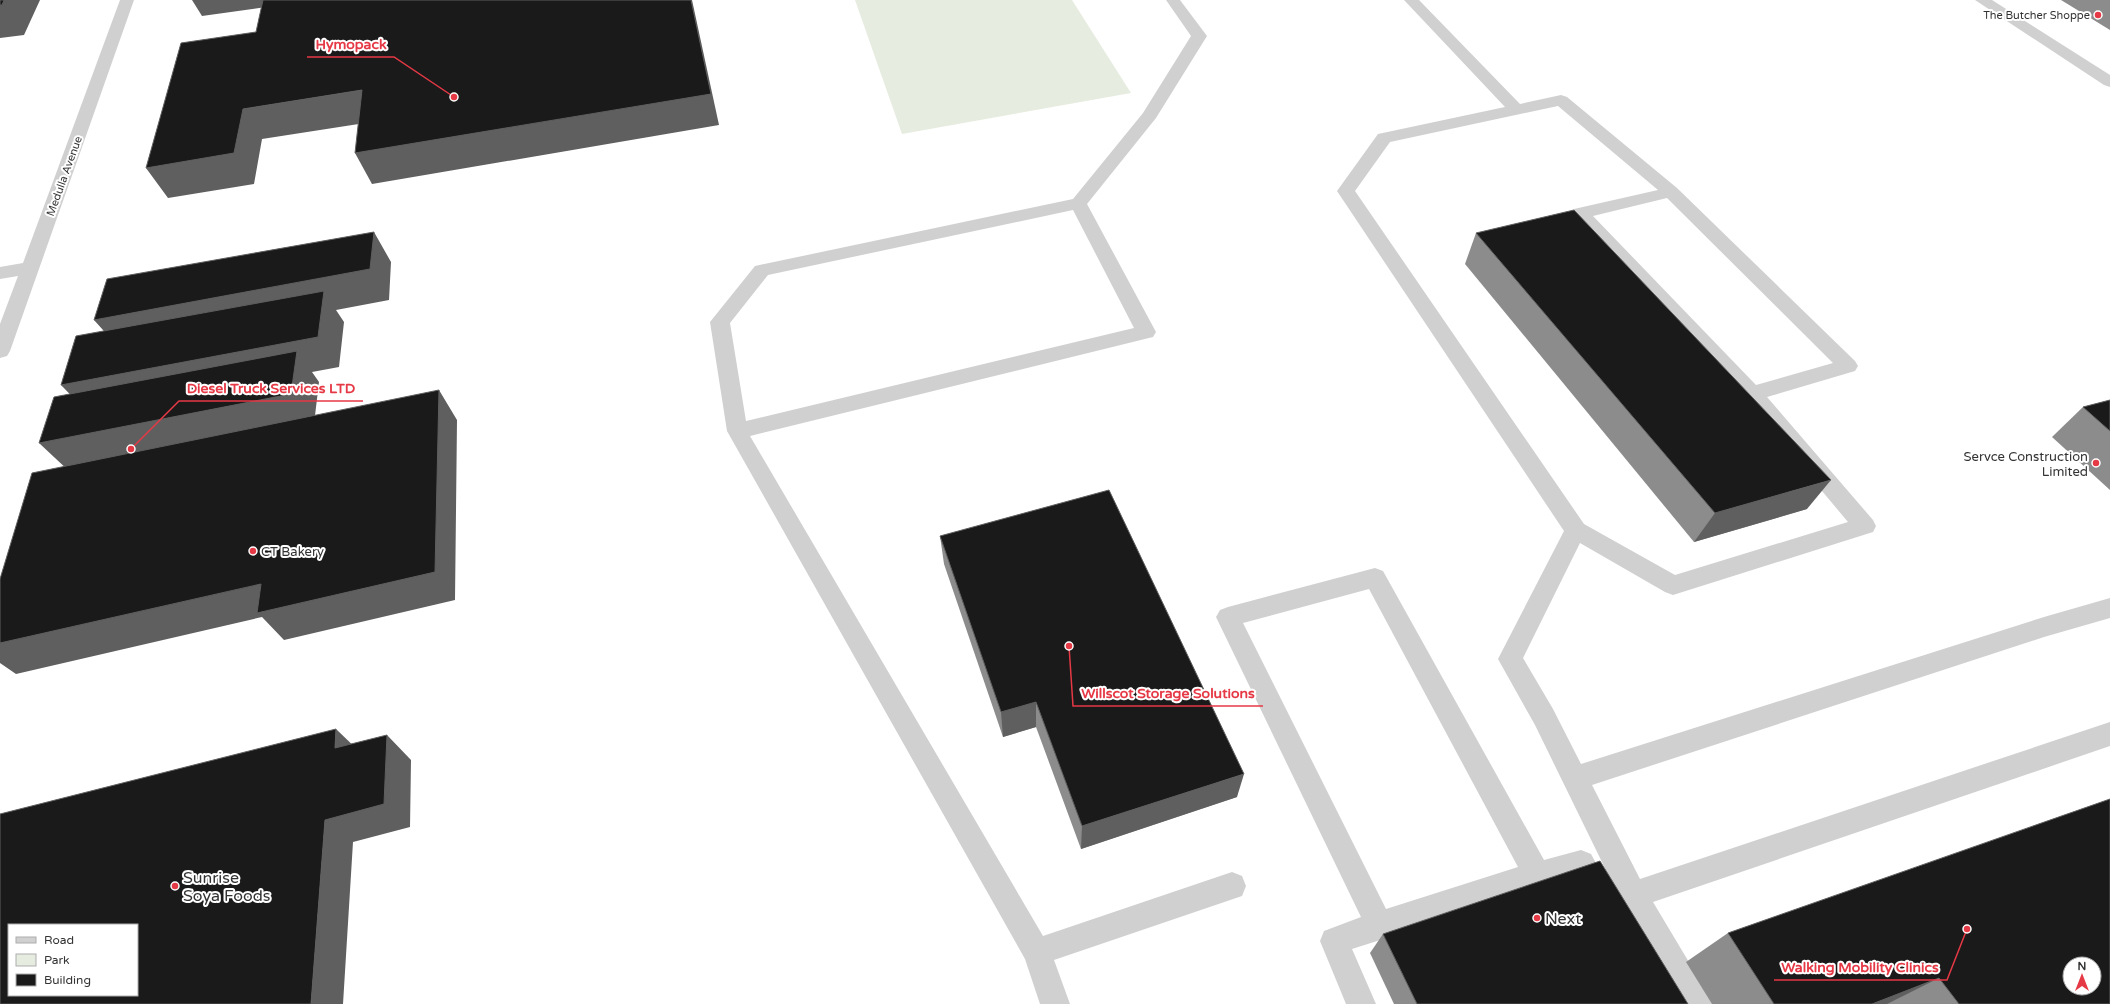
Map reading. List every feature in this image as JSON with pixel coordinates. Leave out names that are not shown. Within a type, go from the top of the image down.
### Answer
[{"type":"street","name":"Medulla Avenue","points":[[0,352],[127,0]]},
{"type":"street","points":[[1055,1004],[1038,952],[737,431],[720,322],[762,270],[1078,204],[1150,115],[1199,36],[1173,0]]},
{"type":"street","points":[[1411,0],[1517,110]]},
{"type":"street","points":[[1982,0],[2110,82]]},
{"type":"street","points":[[1671,192],[1580,213],[1752,394],[1865,526],[1673,585],[1576,530],[1346,191],[1384,138],[1561,100],[1671,192],[1848,366],[1752,394]]},
{"type":"street","points":[[737,431],[1146,332],[1078,204]]},
{"type":"street","points":[[0,273],[30,268]]},
{"type":"street","points":[[1576,530],[1510,660],[1544,717],[1633,895],[1698,1004]]},
{"type":"street","points":[[1379,925],[1228,617],[1375,578],[1536,875]]},
{"type":"street","points":[[1574,779],[2044,627],[2110,608]]},
{"type":"street","points":[[1633,895],[2110,734]]},
{"type":"street","points":[[1361,1004],[1334,941],[1379,925],[1536,875],[1581,863],[1609,910]]},
{"type":"street","points":[[1038,952],[1232,886]]},
{"type":"green space","points":[[855,0],[1072,0],[1131,93],[902,134]]},
{"type":"building","points":[[0,0],[4,0],[2,5],[0,5]]},
{"type":"building","points":[[263,0],[691,0],[711,94],[355,153],[362,90],[243,109],[234,153],[146,168],[181,43],[256,32]]},
{"type":"building","points":[[1574,210],[1831,480],[1715,513],[1476,233]]},
{"type":"building","points":[[374,232],[370,269],[94,320],[107,279]]},
{"type":"building","points":[[324,291],[318,337],[61,385],[76,336]]},
{"type":"building","points":[[297,351],[291,394],[39,443],[54,397]]},
{"type":"building","name":"CT Bakery","points":[[439,390],[435,572],[257,613],[261,584],[0,643],[0,579],[32,473]]},
{"type":"building","points":[[2110,400],[2110,431],[2083,407]]},
{"type":"building","points":[[1109,490],[1244,774],[1082,826],[1036,702],[1001,712],[940,536]]},
{"type":"building","name":"Sunrise Soya Foods","points":[[336,729],[335,748],[387,735],[384,804],[325,820],[311,1004],[0,1004],[0,814]]},
{"type":"building","points":[[2110,799],[2110,1004],[1959,1004],[1939,978],[1872,1004],[1774,1004],[1728,933]]},
{"type":"building","name":"Next","points":[[1600,861],[1688,1004],[1417,1004],[1383,934]]},
{"type":"place","name":"The Butcher Shoppe","points":[[2098,15]]},
{"type":"place","name":"Hymopack","points":[[454,97]]},
{"type":"place","name":"Diesel Truck Services LTD","points":[[131,449]]},
{"type":"place","name":"Servce Construction Limited","points":[[2096,463]]},
{"type":"place","name":"CT Bakery","points":[[253,551]]},
{"type":"place","name":"Willscot Storage Solutions","points":[[1069,646]]},
{"type":"place","name":"Sunrise Soya Foods","points":[[175,886]]},
{"type":"place","name":"Next","points":[[1537,918]]},
{"type":"place","name":"Walking Mobility Clinics","points":[[1967,929]]}]
